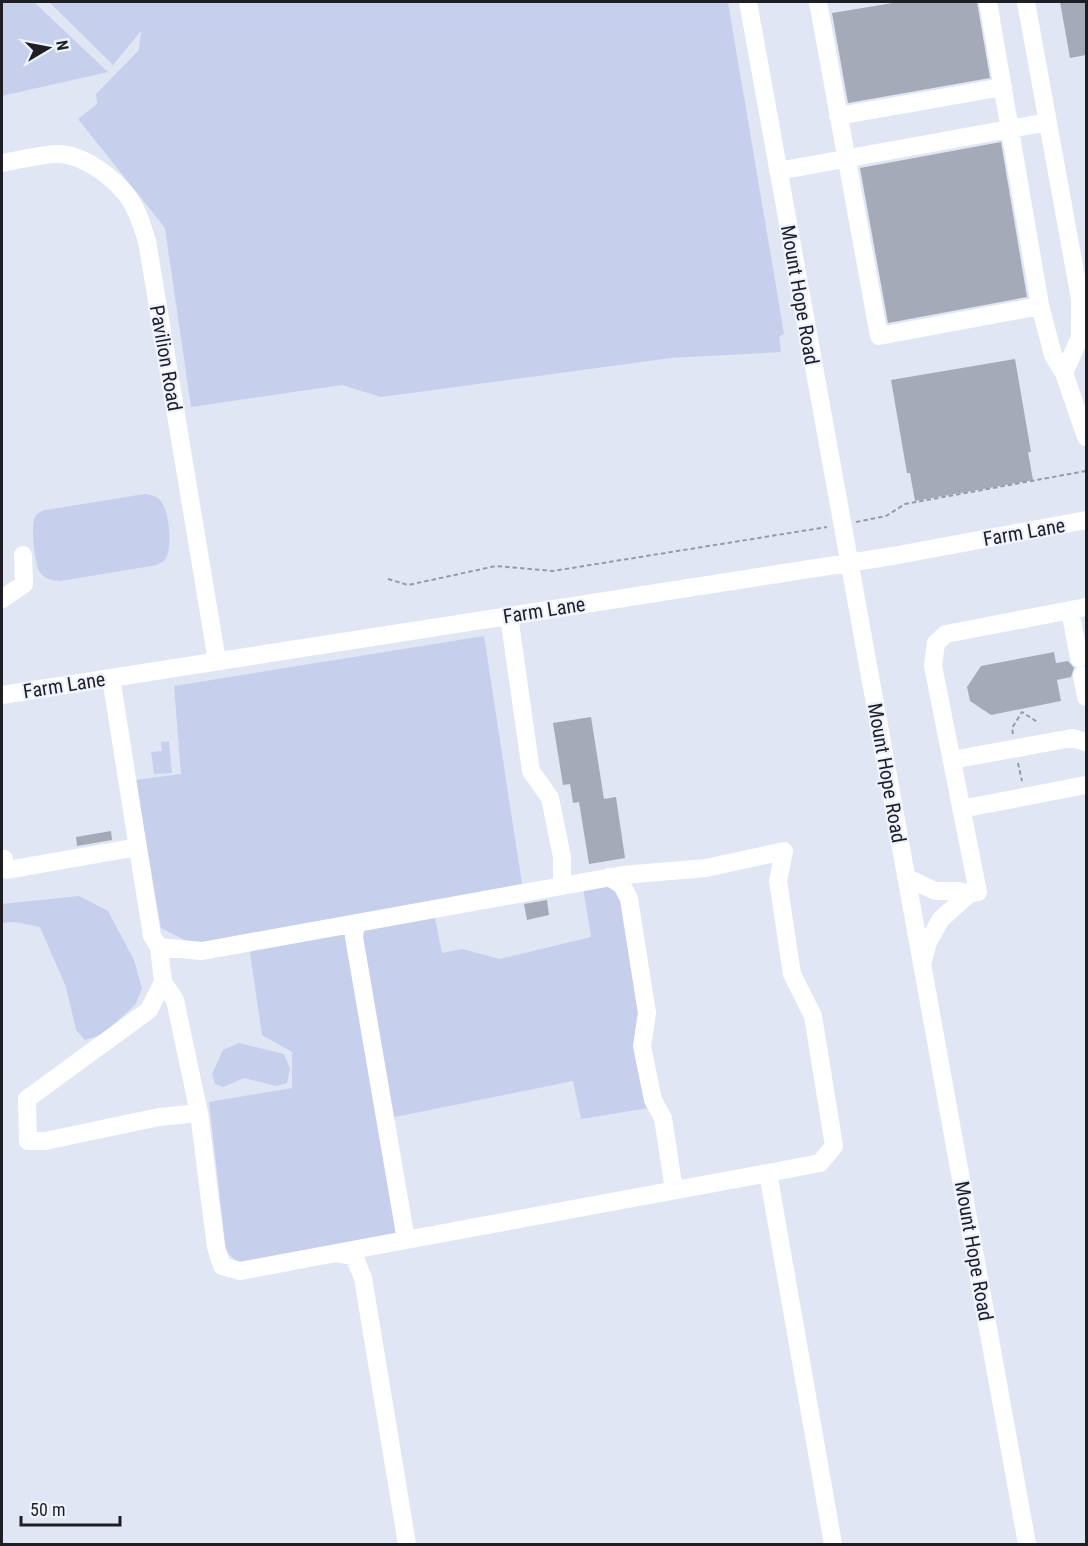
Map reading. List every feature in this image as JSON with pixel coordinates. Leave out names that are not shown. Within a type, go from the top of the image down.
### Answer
[{"type":"street","name":"Mount Hope Road","points":[[748,2],[1027,1545]]},
{"type":"street","points":[[818,2],[879,336],[1040,306]]},
{"type":"street","points":[[988,2],[1040,306],[1053,355],[1064,373],[1086,433]]},
{"type":"street","points":[[1026,2],[1080,298],[1080,337],[1064,373]]},
{"type":"street","points":[[838,116],[1003,87]]},
{"type":"street","points":[[778,171],[1048,122]]},
{"type":"street","name":"Pavilion Road","points":[[2,163],[58,154],[77,158],[112,181],[129,198],[139,217],[147,241],[218,661]]},
{"type":"street","name":"Farm Lane","points":[[2,695],[849,563],[1086,520]]},
{"type":"street","points":[[2,599],[24,584],[23,555]]},
{"type":"street","points":[[906,877],[935,891],[959,891],[969,894],[978,892],[933,666],[936,643],[946,634],[1078,609],[1080,667],[1086,697]]},
{"type":"street","points":[[509,616],[531,771],[550,798],[562,857],[562,886]]},
{"type":"street","points":[[111,678],[152,936],[159,947],[163,982],[175,1000],[200,1113],[216,1247],[222,1266],[240,1271],[820,1163],[834,1146],[813,1016],[792,974],[778,880],[784,851],[706,868],[609,877],[202,951],[159,947]]},
{"type":"street","points":[[952,760],[1072,738],[1086,742]]},
{"type":"street","points":[[961,809],[1086,785]]},
{"type":"street","points":[[4,859],[7,870],[138,847]]},
{"type":"street","points":[[609,877],[622,885],[629,899],[647,1013],[642,1046],[653,1100],[663,1118],[674,1190]]},
{"type":"street","points":[[922,966],[928,942],[941,919],[969,894]]},
{"type":"street","points":[[356,923],[354,938],[406,1240]]},
{"type":"street","points":[[163,982],[149,1010],[27,1099],[28,1141],[45,1141],[159,1117],[200,1113]]},
{"type":"street","points":[[768,1173],[833,1545]]},
{"type":"street","points":[[336,1253],[354,1256],[363,1278],[407,1545]]},
{"type":"path","points":[[388,579],[408,585],[496,566],[553,571],[842,525],[886,516],[905,504],[1086,471]]},
{"type":"shaded area","points":[[2,2],[34,2],[108,72],[2,96]]},
{"type":"shaded area","points":[[49,2],[728,2],[784,334],[779,337],[781,352],[671,358],[381,397],[342,385],[191,407],[165,228],[78,119],[97,104],[96,94],[139,50],[141,31],[113,65]]},
{"type":"shaded area","points":[[145,494],[157,498],[166,511],[170,538],[165,560],[157,565],[60,581],[48,579],[41,574],[34,551],[33,525],[38,513]]},
{"type":"shaded area","points":[[484,636],[522,884],[193,944],[161,928],[135,780],[181,774],[174,686]]},
{"type":"shaded area","points":[[169,741],[172,773],[154,774],[151,752],[162,751],[161,742]]},
{"type":"shaded area","points":[[611,882],[621,890],[642,1011],[649,1108],[581,1119],[573,1081],[390,1118],[359,926],[434,913],[442,953],[463,949],[500,959],[591,937],[583,888]]},
{"type":"shaded area","points":[[79,896],[108,911],[134,960],[142,989],[135,1005],[103,1034],[85,1040],[76,1030],[66,987],[40,927],[14,922],[2,923],[2,904]]},
{"type":"shaded area","points":[[351,927],[402,1237],[242,1267],[226,1251],[209,1102],[292,1088],[292,1052],[262,1035],[249,946]]},
{"type":"shaded area","points":[[239,1043],[284,1054],[290,1069],[287,1083],[276,1086],[244,1078],[223,1087],[215,1084],[212,1074],[223,1050]]},
{"type":"building","points":[[899,2],[977,2],[990,78],[848,103],[832,13]]},
{"type":"building","points":[[1060,2],[1086,2],[1086,55],[1070,58]]},
{"type":"building","points":[[1001,142],[1027,297],[888,323],[860,168]]},
{"type":"building","points":[[1015,359],[1031,452],[1028,452],[1033,480],[915,501],[910,473],[907,473],[891,380]]},
{"type":"building","points":[[1054,652],[1056,663],[1068,661],[1074,668],[1071,677],[1057,680],[1061,701],[991,715],[970,701],[967,687],[981,666]]},
{"type":"building","points":[[591,717],[604,799],[616,797],[625,858],[589,864],[579,802],[573,803],[570,784],[563,785],[553,723]]},
{"type":"building","points":[[111,831],[112,840],[77,846],[76,837]]},
{"type":"building","points":[[547,900],[549,915],[527,920],[524,904]]}]
